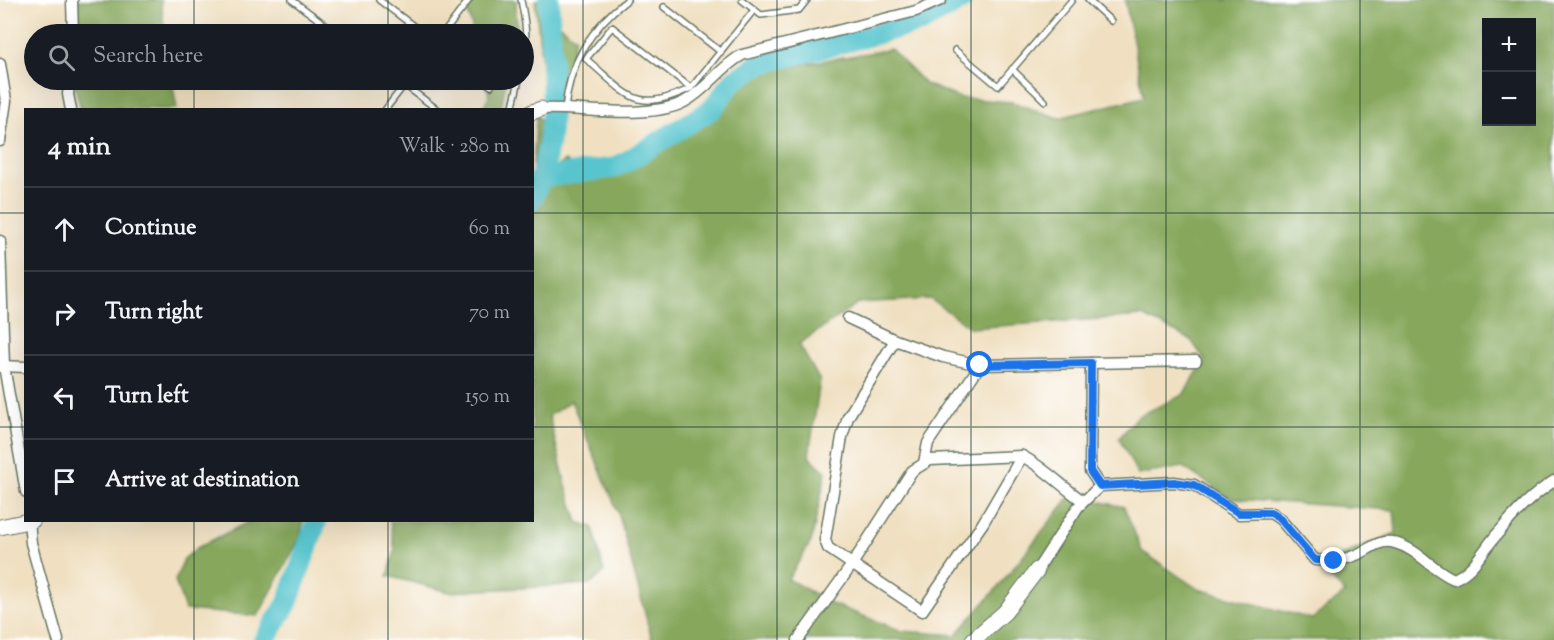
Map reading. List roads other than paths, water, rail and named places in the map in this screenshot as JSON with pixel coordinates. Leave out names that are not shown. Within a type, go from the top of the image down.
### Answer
[{"type":"street","points":[[72,0],[73,24]]},
{"type":"street","points":[[549,109],[663,109],[696,95],[733,60],[742,55],[916,11],[941,0]]},
{"type":"street","points":[[0,64],[6,101],[0,141]]},
{"type":"street","points":[[69,90],[71,108]]},
{"type":"street","points":[[0,241],[2,366],[24,482]]},
{"type":"street","points":[[848,318],[895,340],[943,357],[980,365],[1196,361]]},
{"type":"street","points":[[895,340],[848,417],[842,437],[825,540],[828,548],[851,566],[922,611],[983,523],[1022,456]]},
{"type":"street","points":[[1091,363],[1090,471],[1100,486]]},
{"type":"street","points":[[924,463],[928,443],[980,365]]},
{"type":"street","points":[[2,366],[24,367]]},
{"type":"street","points":[[798,640],[851,566],[912,471],[930,460],[1022,456],[1035,463],[1083,501]]},
{"type":"street","points":[[973,640],[1005,612],[1037,570],[1083,501],[1100,486],[1174,482],[1194,485],[1239,513],[1271,513],[1280,519],[1315,560],[1334,561],[1356,555],[1378,543],[1394,542],[1413,552],[1439,573],[1454,579],[1464,575],[1497,533],[1533,494],[1554,481]]},
{"type":"street","points":[[0,527],[25,522]]},
{"type":"street","points":[[30,522],[31,543],[58,640]]},
{"type":"lane","points":[[292,0],[324,24]]},
{"type":"lane","points":[[379,0],[411,24]]},
{"type":"lane","points":[[451,24],[468,2],[460,0]]},
{"type":"lane","points":[[521,0],[525,24]]},
{"type":"lane","points":[[549,109],[572,70],[580,51],[595,30],[627,0]]},
{"type":"lane","points":[[742,0],[761,15],[799,10],[807,0]]},
{"type":"lane","points":[[955,50],[998,86],[1072,0]]},
{"type":"lane","points":[[1088,0],[1111,21]]},
{"type":"lane","points":[[664,7],[721,51]]},
{"type":"lane","points":[[692,88],[612,27],[586,59],[627,95],[641,102],[668,100],[692,88],[754,10]]},
{"type":"lane","points":[[1012,69],[1045,100]]},
{"type":"lane","points":[[386,108],[400,90]]},
{"type":"lane","points":[[415,90],[436,108]]},
{"type":"lane","points":[[512,108],[517,90]]},
{"type":"waterway","points":[[534,194],[541,176],[551,127],[552,76],[549,0]]},
{"type":"waterway","points":[[543,177],[613,168],[626,162],[712,109],[734,80],[760,64],[922,22],[962,0]]},
{"type":"waterway","points":[[264,640],[287,604],[316,522]]}]
